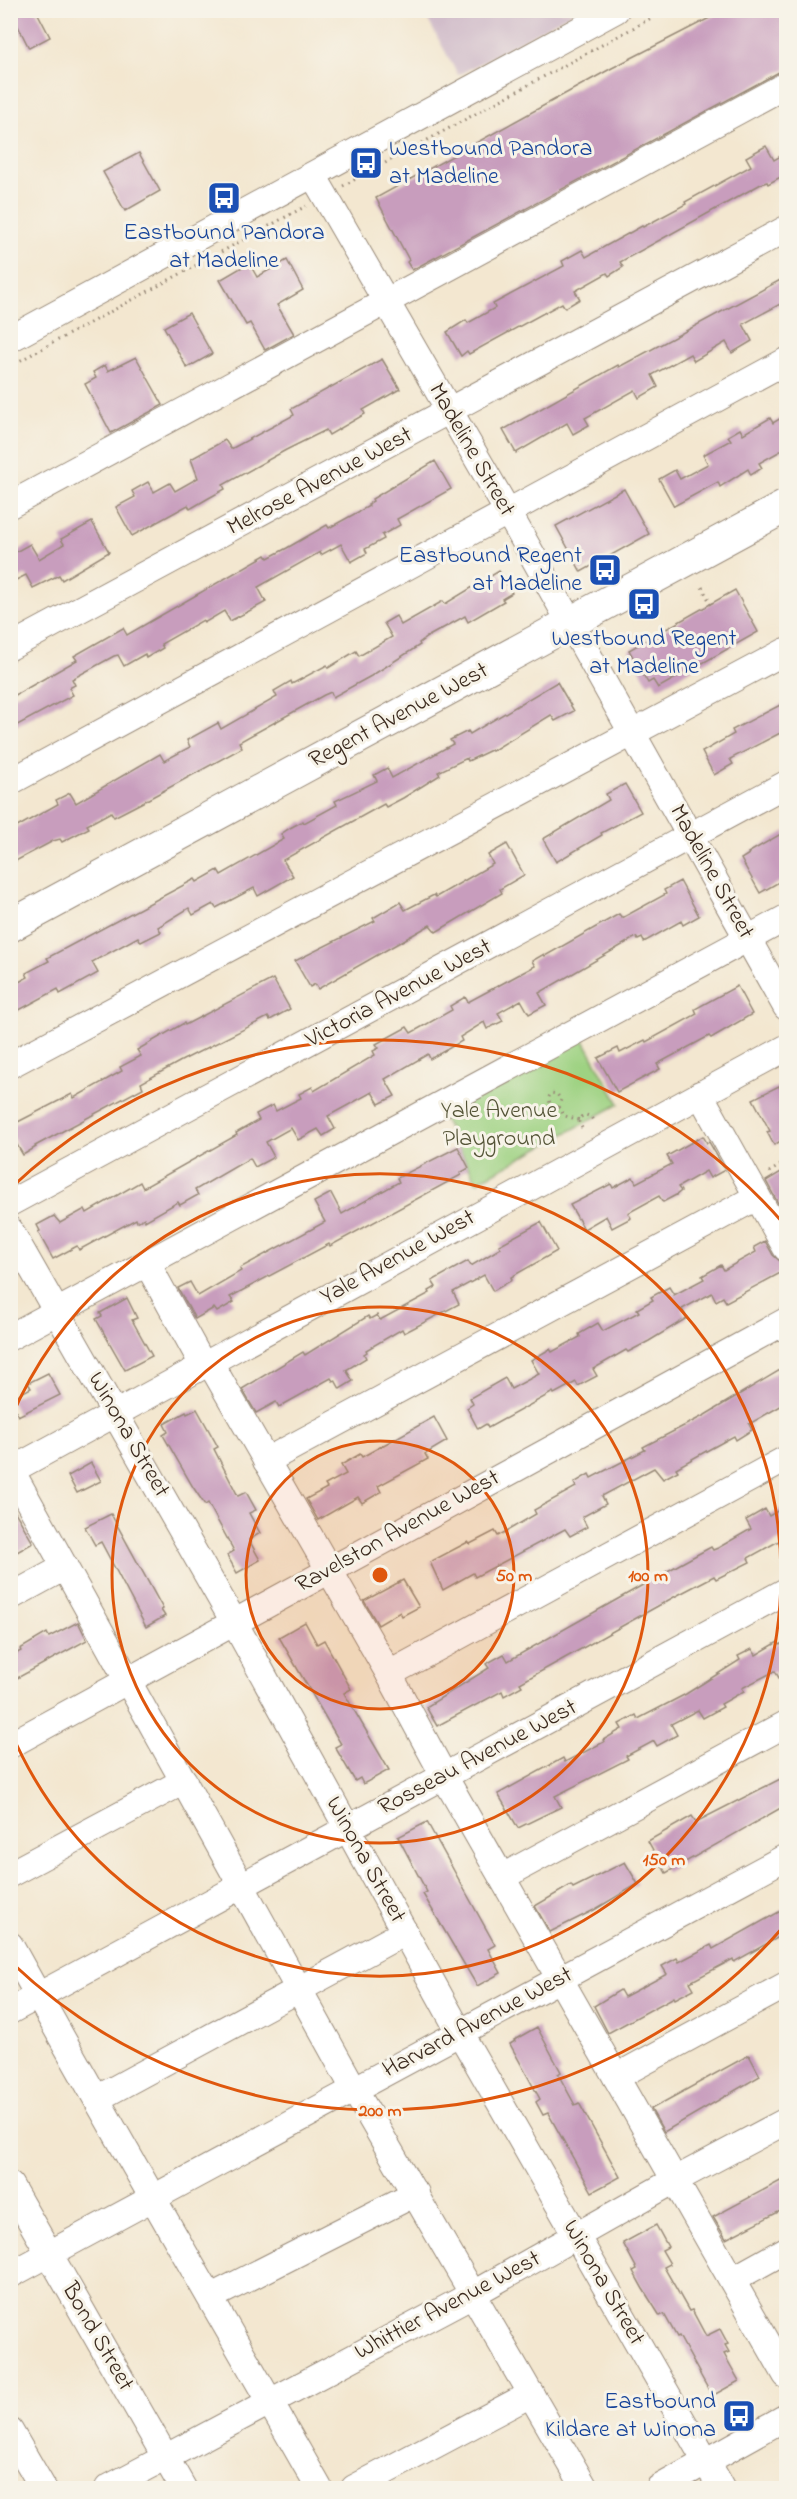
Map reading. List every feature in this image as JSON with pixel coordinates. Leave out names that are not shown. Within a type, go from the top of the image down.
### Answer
[{"type":"main road","name":"Regent Avenue West","points":[[10,926],[786,506]]},
{"type":"street","points":[[10,339],[313,175],[590,17],[616,10]]},
{"type":"street","points":[[10,505],[786,85]]},
{"type":"street","name":"Madeline Street","points":[[313,175],[508,512],[786,1007]]},
{"type":"street","name":"Melrose Avenue West","points":[[10,647],[449,413],[786,229]]},
{"type":"street","points":[[10,782],[786,361]]},
{"type":"street","points":[[10,1065],[786,651]]},
{"type":"street","name":"Victoria Avenue West","points":[[10,1203],[786,784]]},
{"type":"street","points":[[10,1337],[786,918]]},
{"type":"street","name":"Yale Avenue West","points":[[11,1471],[115,1412],[786,1048]]},
{"type":"street","points":[[700,1094],[786,1248]]},
{"type":"street","points":[[266,1461],[757,1197]]},
{"type":"street","name":"Winona Street","points":[[10,1230],[234,1622],[460,2033],[721,2488]]},
{"type":"street","points":[[147,1263],[266,1461],[389,1674],[444,1776],[786,2375]]},
{"type":"street","name":"Ravelston Avenue West","points":[[10,1745],[786,1321]]},
{"type":"street","points":[[389,1674],[786,1459]]},
{"type":"street","points":[[11,1471],[354,2089],[585,2488]]},
{"type":"street","points":[[10,1597],[65,1567]]},
{"type":"street","name":"Rosseau Avenue West","points":[[10,2011],[786,1591]]},
{"type":"street","points":[[502,1877],[786,1724]]},
{"type":"street","points":[[10,1874],[183,1781]]},
{"type":"street","name":"Harvard Avenue West","points":[[10,2275],[786,1857]]},
{"type":"street","points":[[98,2098],[405,1932]]},
{"type":"street","points":[[10,1945],[98,2098],[151,2198],[211,2297],[319,2488]]},
{"type":"street","points":[[616,2077],[786,1985]]},
{"type":"street","name":"Whittier Avenue West","points":[[108,2488],[473,2294],[675,2180],[786,2122]]},
{"type":"street","name":"Bond Street","points":[[10,2185],[183,2488]]},
{"type":"street","points":[[211,2297],[416,2193]]},
{"type":"street","points":[[732,2280],[786,2250]]},
{"type":"street","points":[[354,2488],[531,2394]]},
{"type":"street","points":[[659,2488],[786,2418]]},
{"type":"street","points":[[10,2431],[43,2488]]},
{"type":"path","points":[[702,587],[711,604]]},
{"type":"path","points":[[558,1107],[561,1100],[557,1094],[551,1093],[548,1099],[552,1106],[558,1107],[565,1116],[580,1120]]},
{"type":"path","points":[[580,1120],[586,1115],[594,1122]]},
{"type":"path","points":[[580,1120],[582,1128]]},
{"type":"path","points":[[769,1172],[786,1162]]},
{"type":"shaded area","points":[[423,11],[575,11],[458,75]]},
{"type":"green space","name":"Yale Avenue Playground","points":[[581,1035],[619,1104],[477,1182],[439,1111]]},
{"type":"building","points":[[10,10],[36,10],[50,37],[29,48]]},
{"type":"building","points":[[725,10],[786,10],[786,70],[412,270],[376,198],[612,68]]},
{"type":"building","points":[[766,146],[774,160],[786,153],[786,174],[768,184],[767,182],[761,184],[620,262],[623,267],[575,291],[580,299],[565,308],[562,303],[469,354],[467,351],[461,356],[447,332],[466,320],[468,323],[495,308],[493,304],[564,266],[562,261],[582,250],[586,257],[686,204],[685,202],[751,166],[746,157]]},
{"type":"building","points":[[139,153],[160,191],[125,211],[103,172]]},
{"type":"building","points":[[287,260],[303,290],[277,305],[294,334],[265,350],[250,323],[246,325],[220,280],[249,263],[257,277]]},
{"type":"building","points":[[786,277],[786,301],[743,324],[752,341],[732,353],[726,342],[694,361],[690,354],[652,375],[658,387],[639,398],[635,390],[585,418],[589,425],[573,434],[567,423],[516,453],[503,430],[618,365],[619,367]]},
{"type":"building","points":[[189,313],[212,354],[187,368],[164,327]]},
{"type":"building","points":[[136,357],[163,405],[111,433],[85,384],[96,378],[93,372],[105,365],[108,371]]},
{"type":"building","points":[[382,359],[400,389],[363,410],[365,414],[329,435],[326,430],[286,450],[223,485],[225,489],[190,509],[188,505],[132,536],[116,507],[135,497],[132,491],[148,482],[154,492],[170,483],[175,491],[198,478],[191,459],[225,440],[231,449],[294,415],[291,409]]},
{"type":"building","points":[[786,415],[786,448],[759,463],[762,468],[751,475],[748,469],[720,487],[718,482],[674,506],[659,479],[675,470],[680,479],[708,464],[703,455],[731,440],[728,436],[740,429],[743,434],[770,418],[773,423]]},
{"type":"building","points":[[435,461],[451,489],[397,519],[400,525],[382,535],[384,539],[365,549],[367,553],[351,562],[341,544],[321,555],[320,552],[258,587],[266,602],[230,621],[224,611],[204,623],[203,620],[161,644],[163,648],[146,658],[145,654],[124,666],[118,655],[114,656],[72,679],[75,685],[69,688],[73,695],[10,729],[10,698],[77,660],[74,656],[123,628],[127,635],[266,555],[268,558],[327,525],[329,528],[369,506],[372,499]]},
{"type":"building","points":[[624,489],[649,534],[581,572],[556,526]]},
{"type":"building","points":[[92,522],[109,552],[62,580],[59,575],[33,588],[26,575],[10,583],[10,555],[30,544],[39,559],[64,544],[61,539]]},
{"type":"building","points":[[499,571],[512,593],[502,599],[504,601],[468,622],[465,616],[427,637],[419,643],[420,645],[371,676],[333,697],[331,692],[324,695],[239,742],[242,748],[141,803],[114,817],[111,812],[87,825],[89,828],[62,842],[60,839],[53,841],[10,864],[10,831],[58,804],[56,800],[70,793],[76,803],[160,754],[164,761],[190,747],[187,740],[218,723],[221,729],[277,697],[274,691],[291,681],[292,684],[327,665],[328,668],[356,651],[359,656],[392,637],[384,623],[396,616],[401,625],[443,601],[445,604]]},
{"type":"building","points":[[735,590],[758,632],[658,688],[653,680],[648,683],[629,650]]},
{"type":"building","points":[[557,682],[574,711],[555,721],[551,715],[492,751],[468,761],[467,758],[438,772],[440,775],[403,798],[386,807],[384,804],[283,860],[293,876],[258,896],[254,888],[216,908],[213,904],[193,915],[189,908],[158,927],[161,932],[141,942],[138,937],[92,962],[98,973],[60,994],[58,989],[10,1015],[10,987],[28,977],[26,973],[49,961],[47,958],[195,879],[197,882],[218,870],[221,875],[284,839],[281,834],[290,828],[337,805],[335,801],[377,781],[374,775],[387,768],[392,778],[453,744],[450,740],[468,731],[470,734]]},
{"type":"building","points":[[786,702],[786,730],[730,759],[733,764],[714,775],[702,752],[734,734],[732,730]]},
{"type":"building","points":[[625,784],[641,812],[601,833],[602,835],[556,862],[543,839],[609,800],[606,794]]},
{"type":"building","points":[[786,831],[786,878],[760,893],[741,859]]},
{"type":"building","points":[[507,844],[524,875],[500,889],[502,893],[436,932],[430,925],[318,989],[315,984],[310,987],[295,961],[375,921],[373,918],[400,902],[405,910],[434,895],[436,897],[493,864],[488,855]]},
{"type":"building","points":[[680,881],[699,916],[683,925],[681,921],[644,942],[642,938],[638,940],[636,937],[539,993],[546,1005],[529,1014],[521,1000],[498,1013],[503,1021],[487,1029],[484,1022],[460,1037],[462,1041],[430,1059],[428,1054],[385,1079],[395,1096],[379,1104],[372,1092],[328,1116],[335,1129],[323,1136],[318,1129],[298,1140],[291,1128],[266,1142],[274,1157],[255,1167],[250,1158],[195,1190],[198,1195],[180,1205],[178,1202],[145,1221],[144,1218],[137,1222],[136,1219],[79,1250],[77,1246],[53,1259],[38,1232],[40,1231],[37,1225],[54,1216],[60,1223],[85,1209],[87,1213],[140,1182],[143,1188],[237,1135],[236,1133],[259,1120],[256,1114],[273,1105],[276,1111],[301,1098],[299,1094],[312,1087],[314,1091],[375,1055],[373,1051],[379,1048],[376,1044],[407,1027],[411,1033],[452,1010],[450,1006],[465,997],[468,1002],[535,966],[532,961],[619,914],[622,918],[666,894],[664,890]]},
{"type":"building","points":[[273,979],[290,1009],[270,1020],[268,1017],[181,1061],[141,1083],[143,1088],[35,1146],[23,1155],[10,1133],[10,1126],[72,1094],[74,1098],[122,1071],[120,1067],[141,1056],[137,1050],[184,1023],[185,1025]]},
{"type":"building","points":[[737,986],[752,1014],[711,1038],[709,1036],[657,1064],[660,1069],[617,1092],[598,1058],[618,1048],[620,1053],[645,1040],[646,1042],[697,1014],[695,1009]]},
{"type":"building","points":[[779,1086],[786,1099],[786,1138],[774,1145],[767,1132],[770,1131],[753,1099]]},
{"type":"building","points":[[703,1136],[725,1170],[710,1178],[706,1171],[678,1187],[681,1191],[676,1195],[663,1202],[659,1196],[628,1213],[631,1218],[612,1228],[606,1216],[584,1229],[570,1205],[611,1184],[613,1188],[633,1177],[636,1183],[672,1164],[667,1156]]},
{"type":"building","points":[[458,1147],[469,1168],[460,1173],[461,1175],[230,1297],[234,1302],[217,1312],[214,1308],[195,1319],[178,1288],[190,1282],[198,1296],[241,1271],[240,1268],[325,1222],[314,1202],[331,1193],[342,1214],[399,1182],[397,1178]]},
{"type":"building","points":[[786,1169],[786,1218],[766,1181]]},
{"type":"building","points":[[541,1222],[557,1251],[511,1277],[512,1280],[493,1291],[484,1275],[453,1292],[459,1304],[404,1333],[402,1329],[366,1350],[364,1354],[366,1358],[346,1370],[353,1381],[340,1389],[335,1380],[331,1378],[279,1407],[276,1402],[256,1413],[242,1389],[303,1352],[305,1355],[368,1316],[370,1319],[377,1315],[380,1320],[430,1293],[429,1291],[436,1287],[432,1281],[468,1261],[471,1266],[501,1248],[499,1245]]},
{"type":"building","points":[[765,1241],[786,1270],[726,1302],[723,1297],[716,1301],[712,1293],[682,1309],[687,1318],[649,1341],[628,1352],[626,1350],[593,1369],[597,1376],[578,1386],[576,1382],[554,1394],[553,1392],[488,1428],[486,1424],[478,1429],[467,1408],[473,1404],[470,1398],[505,1378],[511,1389],[539,1374],[531,1360],[550,1349],[552,1352],[580,1337],[579,1334],[598,1323],[603,1331],[639,1312],[637,1309],[653,1300],[651,1297],[669,1287],[674,1295],[704,1279],[702,1276],[721,1265],[724,1270],[756,1252],[754,1247]]},
{"type":"building","points":[[127,1298],[137,1318],[132,1320],[152,1356],[125,1370],[96,1319],[102,1316],[100,1313]]},
{"type":"building","points":[[780,1370],[782,1374],[786,1371],[786,1403],[749,1424],[752,1430],[736,1440],[734,1436],[710,1449],[676,1468],[678,1471],[663,1479],[654,1468],[602,1496],[606,1504],[582,1517],[587,1527],[570,1536],[565,1529],[475,1577],[473,1573],[443,1590],[430,1562],[495,1531],[498,1536],[536,1514],[534,1510],[576,1487],[574,1483],[589,1474],[591,1478],[645,1450],[643,1447],[705,1415]]},
{"type":"building","points":[[48,1373],[60,1395],[18,1416],[10,1399],[31,1388],[28,1383]]},
{"type":"building","points":[[197,1409],[218,1447],[214,1449],[238,1496],[246,1492],[256,1510],[249,1513],[260,1533],[249,1540],[260,1560],[237,1573],[227,1555],[234,1551],[208,1503],[205,1505],[193,1487],[163,1435],[168,1432],[164,1424],[186,1412],[187,1414]]},
{"type":"building","points":[[434,1417],[447,1441],[425,1454],[428,1459],[378,1486],[381,1492],[362,1503],[358,1497],[318,1520],[306,1499],[327,1488],[325,1485],[346,1474],[341,1465],[360,1454],[362,1457]]},
{"type":"building","points":[[91,1463],[101,1481],[77,1493],[68,1476]]},
{"type":"building","points":[[10,1503],[33,1543],[17,1552],[10,1541]]},
{"type":"building","points":[[786,1506],[786,1537],[748,1558],[750,1562],[716,1579],[714,1576],[674,1597],[520,1683],[522,1686],[504,1696],[502,1691],[437,1726],[426,1707],[489,1668],[486,1664],[504,1654],[508,1661],[711,1547],[713,1550],[718,1548],[751,1529],[746,1520],[765,1509],[769,1516]]},
{"type":"building","points":[[111,1514],[163,1609],[161,1610],[165,1616],[146,1627],[101,1542],[95,1545],[85,1527]]},
{"type":"building","points":[[403,1580],[419,1607],[402,1616],[400,1612],[378,1625],[364,1601]]},
{"type":"building","points":[[78,1622],[87,1640],[10,1682],[10,1657],[47,1633],[49,1637]]},
{"type":"building","points":[[305,1622],[317,1644],[324,1640],[351,1689],[344,1693],[389,1770],[363,1784],[360,1778],[355,1781],[335,1747],[341,1744],[279,1637]]},
{"type":"building","points":[[786,1641],[786,1690],[775,1671],[742,1688],[744,1691],[721,1704],[723,1707],[703,1718],[698,1710],[671,1724],[677,1735],[657,1746],[654,1741],[626,1756],[628,1759],[555,1796],[561,1807],[518,1828],[498,1794],[563,1758],[565,1762],[604,1742],[603,1740],[622,1729],[619,1724],[636,1715],[638,1719],[686,1694],[740,1660],[738,1656],[752,1649],[756,1655],[778,1642],[780,1645]]},
{"type":"building","points":[[786,1776],[786,1805],[666,1873],[648,1841],[692,1816],[696,1822]]},
{"type":"building","points":[[427,1822],[495,1945],[488,1949],[501,1973],[477,1986],[423,1894],[427,1892],[398,1837]]},
{"type":"building","points":[[625,1862],[638,1884],[550,1932],[535,1906],[571,1885],[573,1888]]},
{"type":"building","points":[[786,1908],[786,1933],[734,1962],[733,1959],[690,1982],[694,1989],[675,1999],[674,1997],[608,2033],[594,2006],[620,1990],[624,1997],[667,1974],[662,1966],[677,1958],[679,1962],[711,1945],[713,1949]]},
{"type":"building","points":[[537,2027],[561,2072],[558,2074],[575,2105],[579,2103],[620,2177],[592,2192],[548,2113],[543,2115],[536,2102],[540,2099],[510,2044]]},
{"type":"building","points":[[749,2055],[760,2076],[664,2132],[651,2109]]},
{"type":"building","points":[[786,2178],[786,2208],[726,2239],[713,2217]]},
{"type":"building","points":[[656,2225],[668,2247],[662,2250],[670,2264],[664,2267],[689,2311],[692,2310],[706,2336],[720,2329],[728,2344],[725,2345],[729,2352],[724,2354],[739,2381],[712,2396],[679,2336],[677,2337],[664,2314],[660,2316],[643,2289],[633,2271],[637,2269],[623,2243]]},
{"type":"place","name":"Westbound Pandora at Madeline","points":[[366,163]]},
{"type":"place","name":"Eastbound Pandora at Madeline","points":[[224,198]]},
{"type":"place","name":"Eastbound Regent at Madeline","points":[[605,570]]},
{"type":"place","name":"Westbound Regent at Madeline","points":[[644,604]]},
{"type":"place","name":"Eastbound Kildare at Winona","points":[[739,2416]]}]
